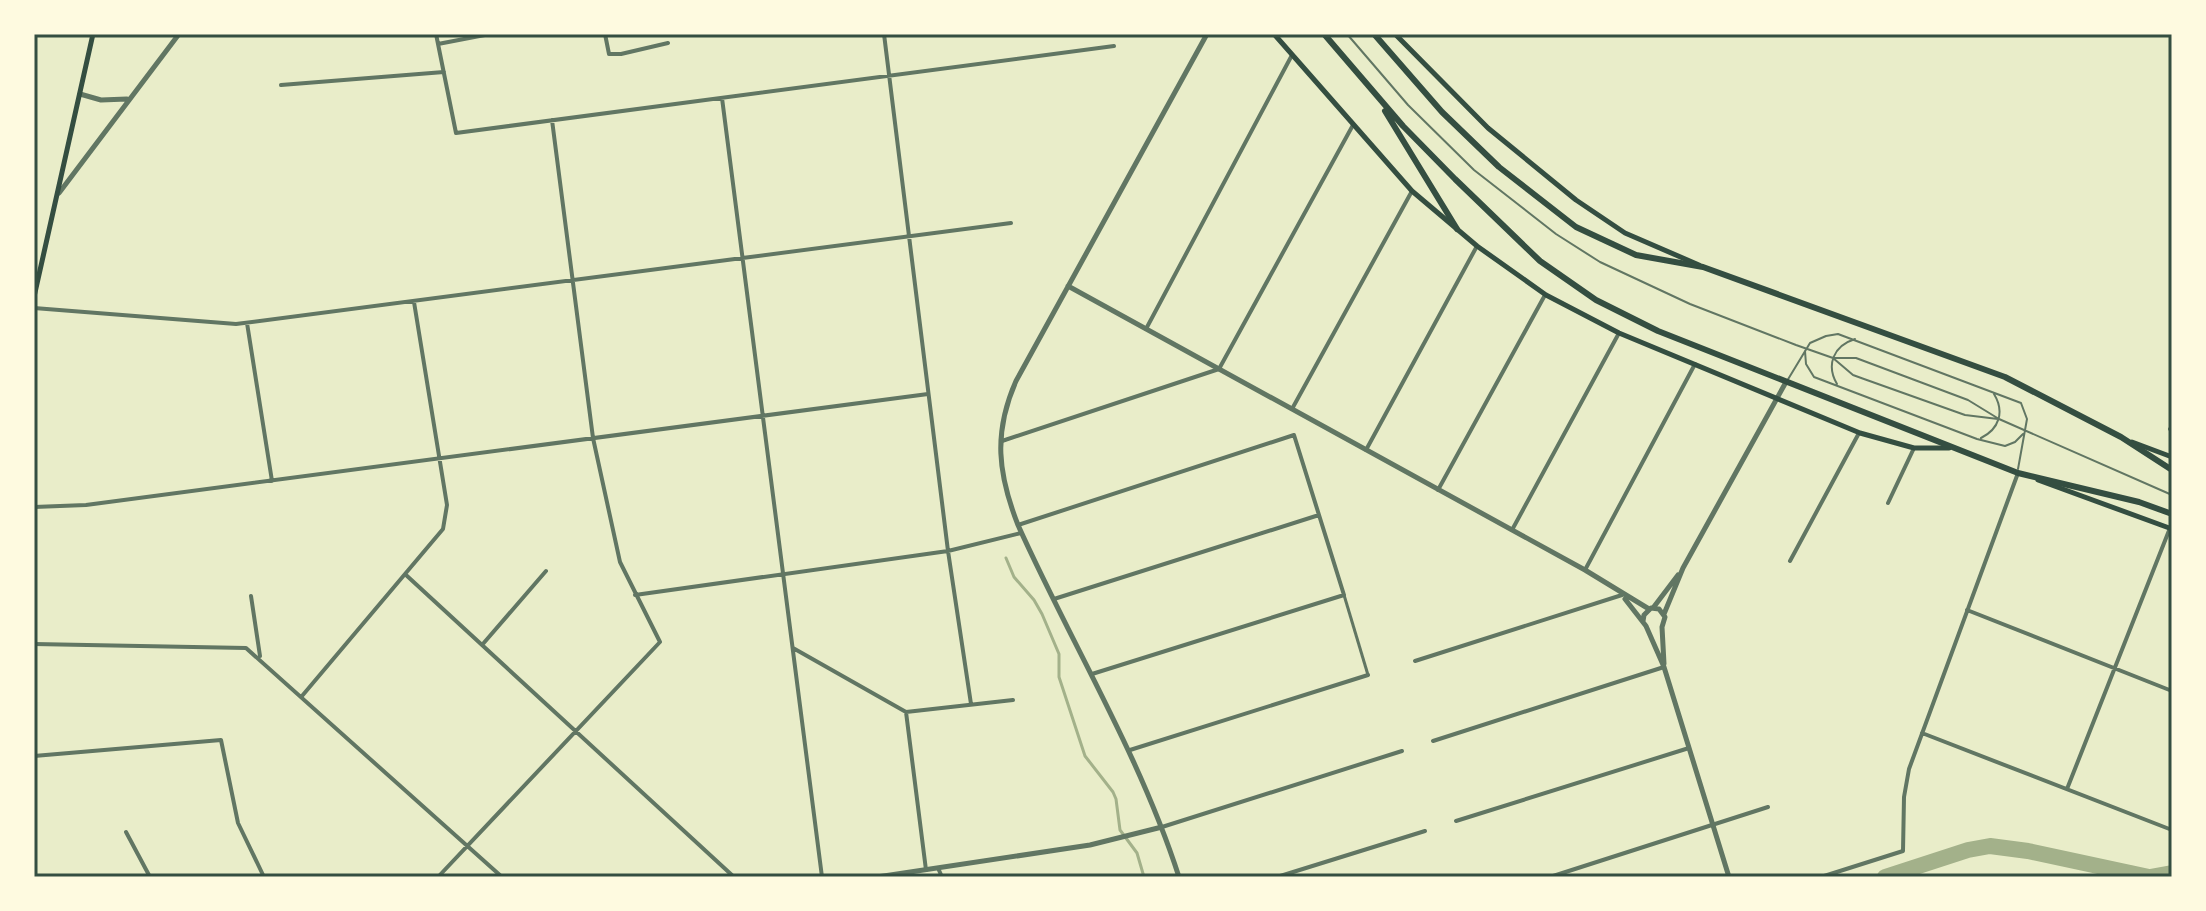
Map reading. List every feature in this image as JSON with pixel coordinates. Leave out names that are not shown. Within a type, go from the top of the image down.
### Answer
[{"type":"highway","points":[[1324,34],[1455,179],[1540,261],[1635,322],[2018,473],[2139,502],[2172,514]]},
{"type":"highway","points":[[1374,34],[1442,112],[1499,167],[1576,227],[1636,255],[1703,267],[2005,377],[2121,437],[2172,470]]},
{"type":"highway","points":[[1375,94],[1457,229]]},
{"type":"main road","points":[[34,297],[93,34]]},
{"type":"main road","points":[[1274,34],[1412,191],[1477,246],[1546,295],[1619,333],[1860,433],[1914,448],[1954,448]]},
{"type":"main road","points":[[1395,34],[1488,128],[1576,200],[1625,233],[1703,267]]},
{"type":"main road","points":[[2121,437],[2172,457]]},
{"type":"main road","points":[[2018,473],[2171,529]]},
{"type":"street","points":[[58,193],[179,34]]},
{"type":"street","points":[[436,34],[456,133],[1114,46]]},
{"type":"street","points":[[438,44],[490,34]]},
{"type":"street","points":[[605,34],[609,54],[668,43]]},
{"type":"street","points":[[884,34],[948,551],[971,704]]},
{"type":"street","points":[[1179,877],[1130,750],[1021,533],[1006,490],[1000,442],[1003,416],[1011,393],[1207,34]]},
{"type":"street","points":[[1146,329],[1292,55]]},
{"type":"street","points":[[281,85],[444,72]]},
{"type":"street","points":[[80,94],[101,100],[128,99]]},
{"type":"street","points":[[722,98],[822,877]]},
{"type":"street","points":[[438,877],[660,642],[635,595],[616,548],[593,438],[552,120]]},
{"type":"street","points":[[1000,442],[1219,369],[1353,125]]},
{"type":"street","points":[[1292,409],[1412,191]]},
{"type":"street","points":[[34,308],[227,324],[247,323],[1011,223]]},
{"type":"street","points":[[1366,450],[1477,246]]},
{"type":"street","points":[[1068,286],[1585,570],[1622,595],[1651,609],[1659,609],[1664,614]]},
{"type":"street","points":[[1438,490],[1546,295]]},
{"type":"street","points":[[302,696],[443,529],[447,505],[414,301]]},
{"type":"street","points":[[247,323],[272,481]]},
{"type":"street","points":[[1512,530],[1619,333]]},
{"type":"street","points":[[1585,570],[1695,364]]},
{"type":"street","points":[[1664,667],[1664,614],[1683,568],[1786,382]]},
{"type":"street","points":[[34,507],[86,505],[928,394]]},
{"type":"street","points":[[1790,561],[1860,433]]},
{"type":"street","points":[[1018,525],[1294,435],[1368,675],[1130,750]]},
{"type":"street","points":[[1888,503],[1914,448]]},
{"type":"street","points":[[1821,877],[1903,851],[1906,782],[2018,473]]},
{"type":"street","points":[[1054,599],[1319,515]]},
{"type":"street","points":[[2067,789],[2171,529]]},
{"type":"street","points":[[635,595],[948,551],[1021,533]]},
{"type":"street","points":[[1645,624],[1644,615],[1683,568]]},
{"type":"street","points":[[482,645],[546,571]]},
{"type":"street","points":[[406,575],[734,877]]},
{"type":"street","points":[[1092,674],[1344,595]]},
{"type":"street","points":[[1622,595],[1645,624],[1664,667],[1729,877]]},
{"type":"street","points":[[1415,661],[1622,595]]},
{"type":"street","points":[[251,596],[261,659]]},
{"type":"street","points":[[1967,610],[2172,691]]},
{"type":"street","points":[[1645,624],[1655,630],[1662,627]]},
{"type":"street","points":[[34,644],[240,647],[261,659],[502,877]]},
{"type":"street","points":[[792,648],[906,712],[1013,700]]},
{"type":"street","points":[[1433,741],[1664,667]]},
{"type":"street","points":[[906,712],[926,870]]},
{"type":"street","points":[[1922,733],[2172,830]]},
{"type":"street","points":[[34,756],[221,740],[238,823],[264,877]]},
{"type":"street","points":[[1456,821],[1689,748]]},
{"type":"street","points":[[877,877],[1090,845],[1162,827],[1402,751]]},
{"type":"street","points":[[1550,877],[1768,807]]},
{"type":"street","points":[[1277,877],[1425,831]]},
{"type":"street","points":[[126,832],[150,877]]},
{"type":"street","points":[[938,868],[942,877]]},
{"type":"lane","points":[[1347,34],[1435,134],[1510,200],[1556,234],[1639,281],[1805,349],[1833,358],[1856,358],[1968,400],[1999,419],[2172,495]]},
{"type":"lane","points":[[1786,382],[1805,349],[1814,341],[1830,335],[1843,335],[2021,403],[2027,419],[2018,473]]},
{"type":"lane","points":[[1838,385],[1832,372],[1833,358],[1842,345],[1855,339]]},
{"type":"lane","points":[[1805,349],[1806,364],[1814,377],[1977,439],[2005,446],[2017,440],[2026,429]]},
{"type":"lane","points":[[1833,358],[1853,375],[1965,415],[1999,419]]},
{"type":"lane","points":[[1977,439],[1992,431],[1999,419],[1999,403],[1994,393]]},
{"type":"waterway","points":[[1006,558],[1014,577],[1042,614],[1059,654],[1059,677],[1085,756],[1113,792],[1120,830],[1137,853],[1144,877]]},
{"type":"waterway","points":[[1885,877],[1990,846],[2149,877]]},
{"type":"waterway","points":[[2150,877],[2172,873]]}]
